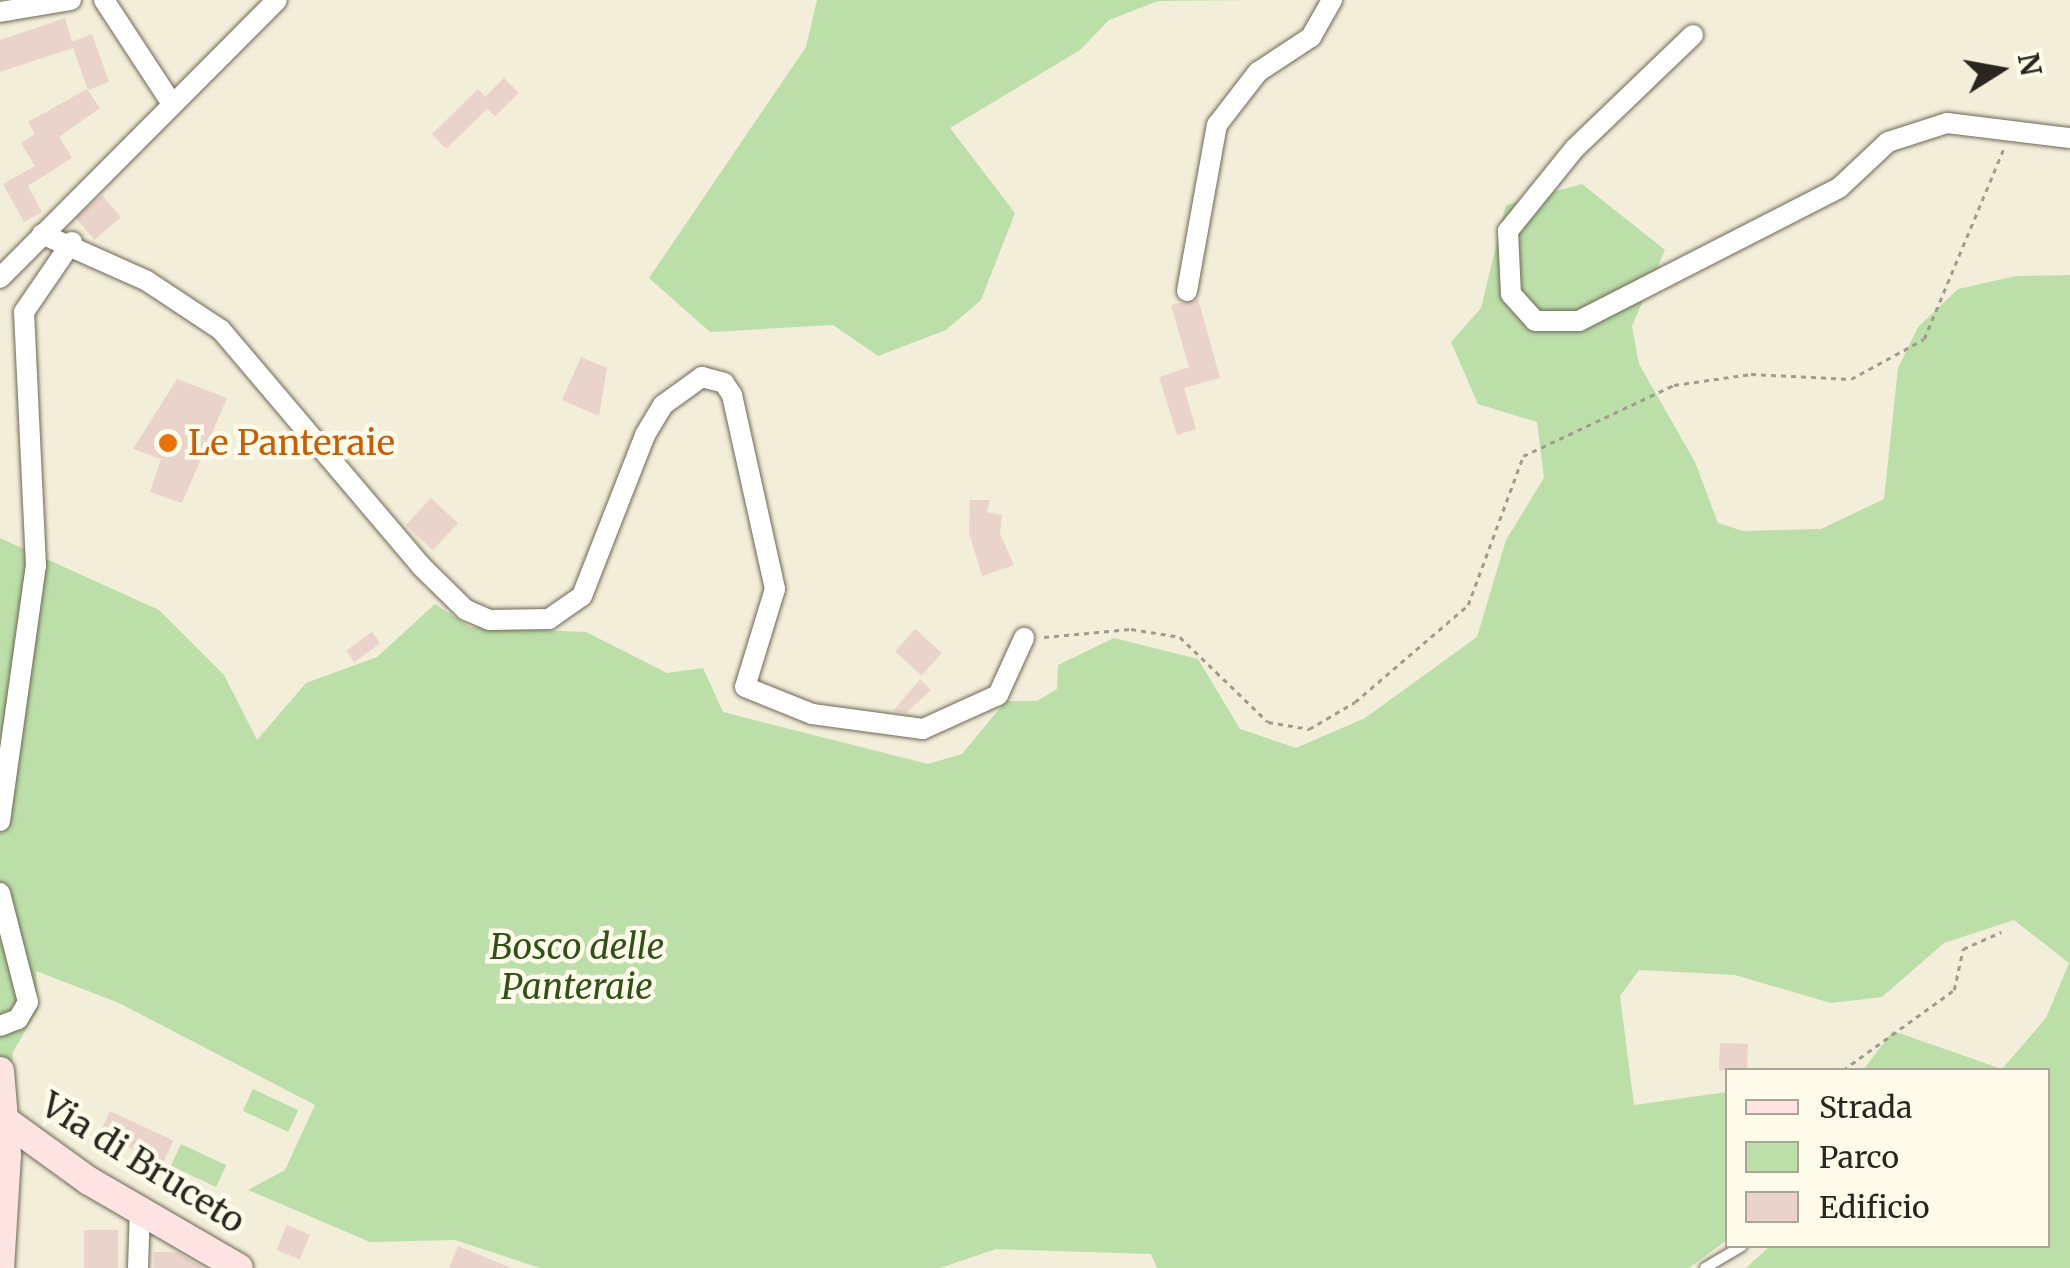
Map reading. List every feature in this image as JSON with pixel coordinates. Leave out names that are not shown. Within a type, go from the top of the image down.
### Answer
[{"type":"main road","points":[[0,1070],[7,1155],[0,1268]]},
{"type":"main road","name":"Via di Bruceto","points":[[3,1118],[89,1180],[239,1268]]},
{"type":"main road","points":[[7,1155],[89,1180]]},
{"type":"street","points":[[0,12],[71,0]]},
{"type":"street","points":[[104,0],[170,101]]},
{"type":"street","points":[[0,278],[170,101],[277,0]]},
{"type":"street","points":[[1187,291],[1217,125],[1258,72],[1311,36],[1332,0]]},
{"type":"street","points":[[1693,34],[1576,148],[1508,231],[1511,294],[1535,321],[1579,322],[1839,188],[1888,142],[1947,124],[2070,138]]},
{"type":"street","points":[[42,234],[72,242],[220,330],[420,566],[466,610],[489,620],[550,619],[582,596],[645,434],[663,405],[702,377],[724,383],[732,396],[775,590],[745,687],[812,714],[923,729],[998,695],[1024,638]]},
{"type":"street","points":[[0,821],[36,566],[24,312],[72,242]]},
{"type":"street","points":[[0,893],[28,1002],[18,1019],[0,1026]]},
{"type":"street","points":[[138,1268],[140,1208]]},
{"type":"lane","points":[[1705,1268],[1739,1248]]},
{"type":"path","points":[[1024,638],[1086,629],[1180,636],[1268,722],[1309,729],[1355,702],[1468,605],[1523,456],[1674,385],[1752,374],[1851,379],[1924,340],[2013,131]]},
{"type":"path","points":[[1846,1068],[1954,990],[1963,950],[2001,932]]},
{"type":"green space","points":[[817,0],[1252,0],[1158,1],[1109,20],[1080,50],[950,128],[1015,213],[981,300],[946,330],[878,356],[833,325],[710,332],[649,278],[806,47]]},
{"type":"green space","name":"Bosco delle Panteraie","points":[[1582,184],[1665,250],[1632,326],[1639,364],[1695,462],[1718,523],[1743,531],[1821,529],[1884,499],[1898,368],[1918,327],[1958,289],[2016,276],[2070,275],[2070,1268],[1746,1268],[1768,1248],[2050,1248],[2050,1068],[2003,1068],[2046,1018],[2069,963],[2014,920],[1944,943],[1882,997],[1831,1003],[1735,975],[1639,970],[1620,996],[1634,1105],[1725,1092],[1725,1241],[1689,1268],[1157,1268],[1151,1254],[996,1249],[940,1268],[540,1268],[455,1240],[370,1242],[248,1190],[285,1170],[315,1105],[119,1003],[36,971],[38,1009],[13,1052],[9,1095],[0,1085],[0,538],[159,610],[224,675],[257,740],[306,683],[377,657],[435,604],[470,627],[586,632],[667,673],[703,668],[723,712],[928,764],[962,754],[1006,701],[1037,701],[1057,689],[1058,665],[1114,638],[1198,659],[1240,729],[1296,748],[1365,718],[1477,637],[1506,540],[1544,478],[1537,422],[1478,404],[1451,342],[1481,308],[1506,205]]},
{"type":"green space","name":"Bosco delle Panteraie","points":[[1893,1031],[1999,1068],[1865,1068]]},
{"type":"green space","points":[[253,1089],[298,1110],[288,1132],[243,1111]]},
{"type":"green space","points":[[181,1144],[226,1165],[216,1187],[171,1166]]},
{"type":"building","points":[[65,18],[72,42],[92,34],[109,82],[88,90],[73,48],[0,72],[0,40]]},
{"type":"building","points":[[504,78],[519,93],[495,116],[487,109],[446,149],[432,134],[478,89],[485,97]]},
{"type":"building","points":[[87,89],[100,108],[59,137],[72,158],[28,186],[42,212],[24,222],[3,184],[35,166],[21,143],[35,134],[28,122]]},
{"type":"building","points":[[102,195],[121,217],[95,240],[76,218]]},
{"type":"building","points":[[1198,299],[1220,378],[1184,388],[1196,429],[1177,435],[1159,377],[1189,367],[1171,305]]},
{"type":"building","points":[[581,357],[607,368],[599,416],[562,400]]},
{"type":"building","points":[[177,379],[227,398],[182,503],[150,492],[161,459],[133,449]]},
{"type":"building","points":[[431,498],[458,523],[433,550],[406,525]]},
{"type":"building","points":[[970,500],[990,500],[987,512],[1002,515],[1000,534],[1014,565],[982,576],[969,533]]},
{"type":"building","points":[[915,629],[942,653],[922,675],[895,651]]},
{"type":"building","points":[[372,632],[380,643],[354,662],[346,651]]},
{"type":"building","points":[[920,679],[931,690],[906,713],[893,711]]},
{"type":"building","points":[[1720,1043],[1748,1044],[1747,1068],[1719,1070]]},
{"type":"building","points":[[110,1111],[173,1141],[163,1163],[99,1134]]},
{"type":"building","points":[[287,1225],[310,1235],[299,1260],[276,1250]]},
{"type":"building","points":[[84,1230],[118,1230],[118,1268],[84,1268]]},
{"type":"building","points":[[458,1246],[511,1268],[449,1268]]},
{"type":"building","points":[[154,1252],[177,1252],[204,1268],[154,1268]]},
{"type":"place","name":"Le Panteraie","points":[[168,443]]}]
